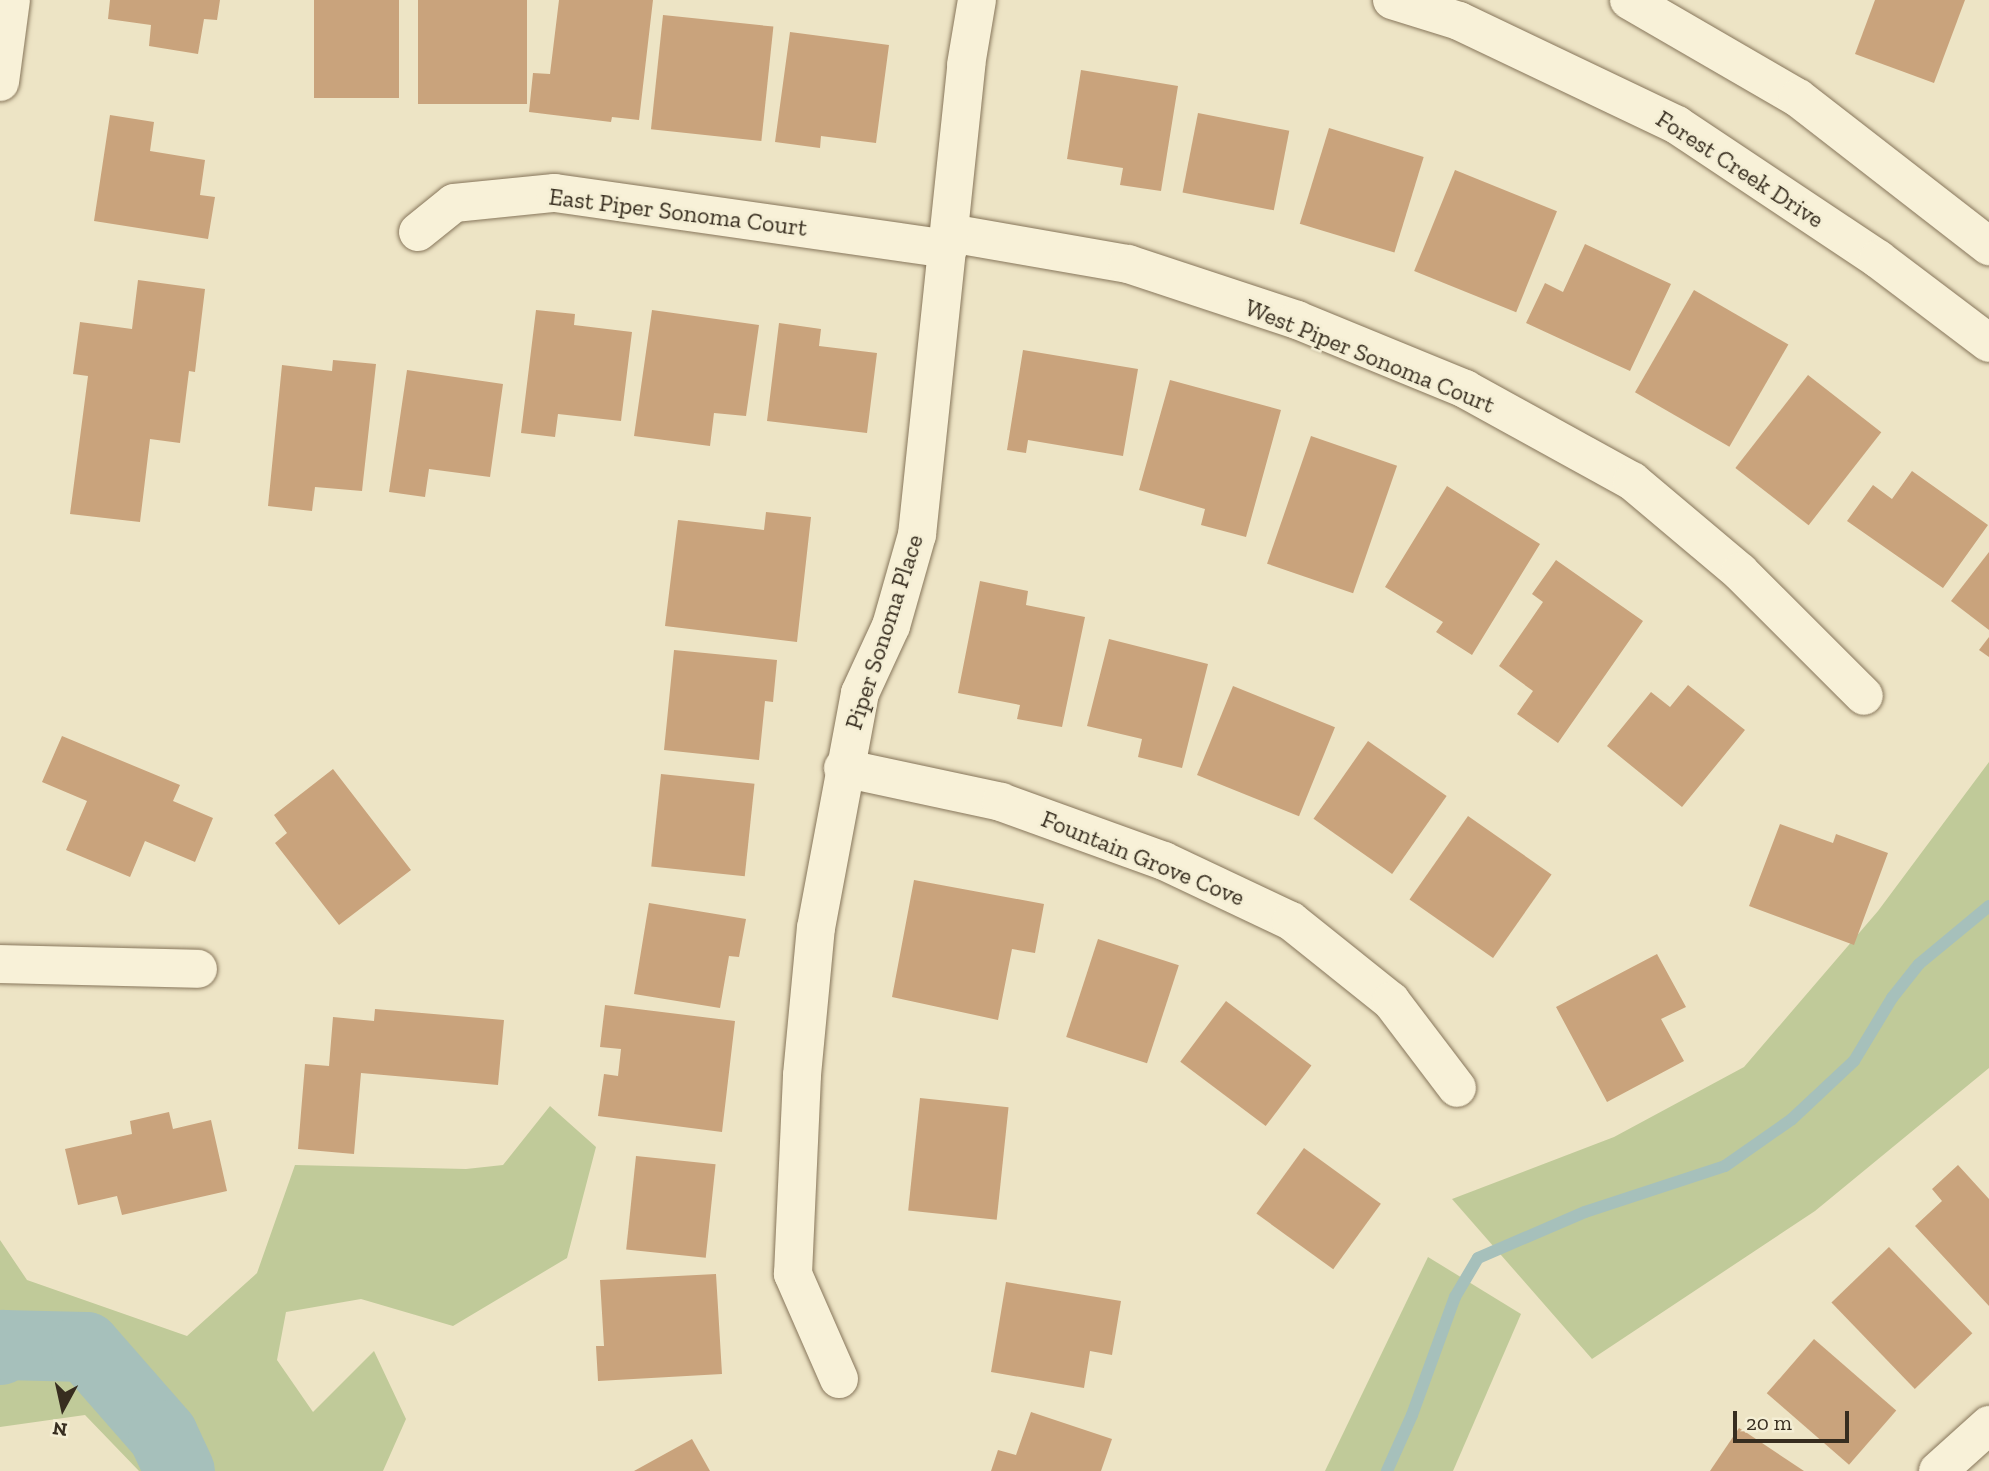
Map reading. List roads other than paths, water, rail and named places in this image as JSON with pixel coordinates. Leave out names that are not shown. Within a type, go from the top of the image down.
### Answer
[{"type":"street","points":[[0,82],[11,0]]},
{"type":"street","name":"Piper Sonoma Place","points":[[839,1380],[793,1274],[808,1008],[816,928],[843,768],[860,693],[891,626],[917,535],[965,65],[977,0]]},
{"type":"street","name":"Forest Creek Drive","points":[[1392,0],[1459,21],[1677,125],[1878,259],[1989,343]]},
{"type":"street","points":[[1629,0],[1798,98],[1989,246]]},
{"type":"street","name":"East Piper Sonoma Court","points":[[418,232],[454,203],[555,193],[949,241]]},
{"type":"street","name":"West Piper Sonoma Court","points":[[949,241],[1128,264],[1297,320],[1465,389],[1632,481],[1740,572],[1864,696]]},
{"type":"street","name":"Fountain Grove Cove","points":[[843,768],[1001,802],[1164,862],[1291,921],[1391,1001],[1457,1088]]},
{"type":"street","points":[[0,964],[198,969]]},
{"type":"street","points":[[1938,1471],[1989,1425]]},
{"type":"waterway","points":[[1387,1471],[1412,1415],[1455,1297],[1478,1258],[1585,1212],[1725,1166],[1792,1119],[1854,1061],[1892,998],[1919,964],[1989,906]]},
{"type":"waterway","points":[[0,1350],[3,1345],[86,1347],[163,1435],[180,1471]]}]
